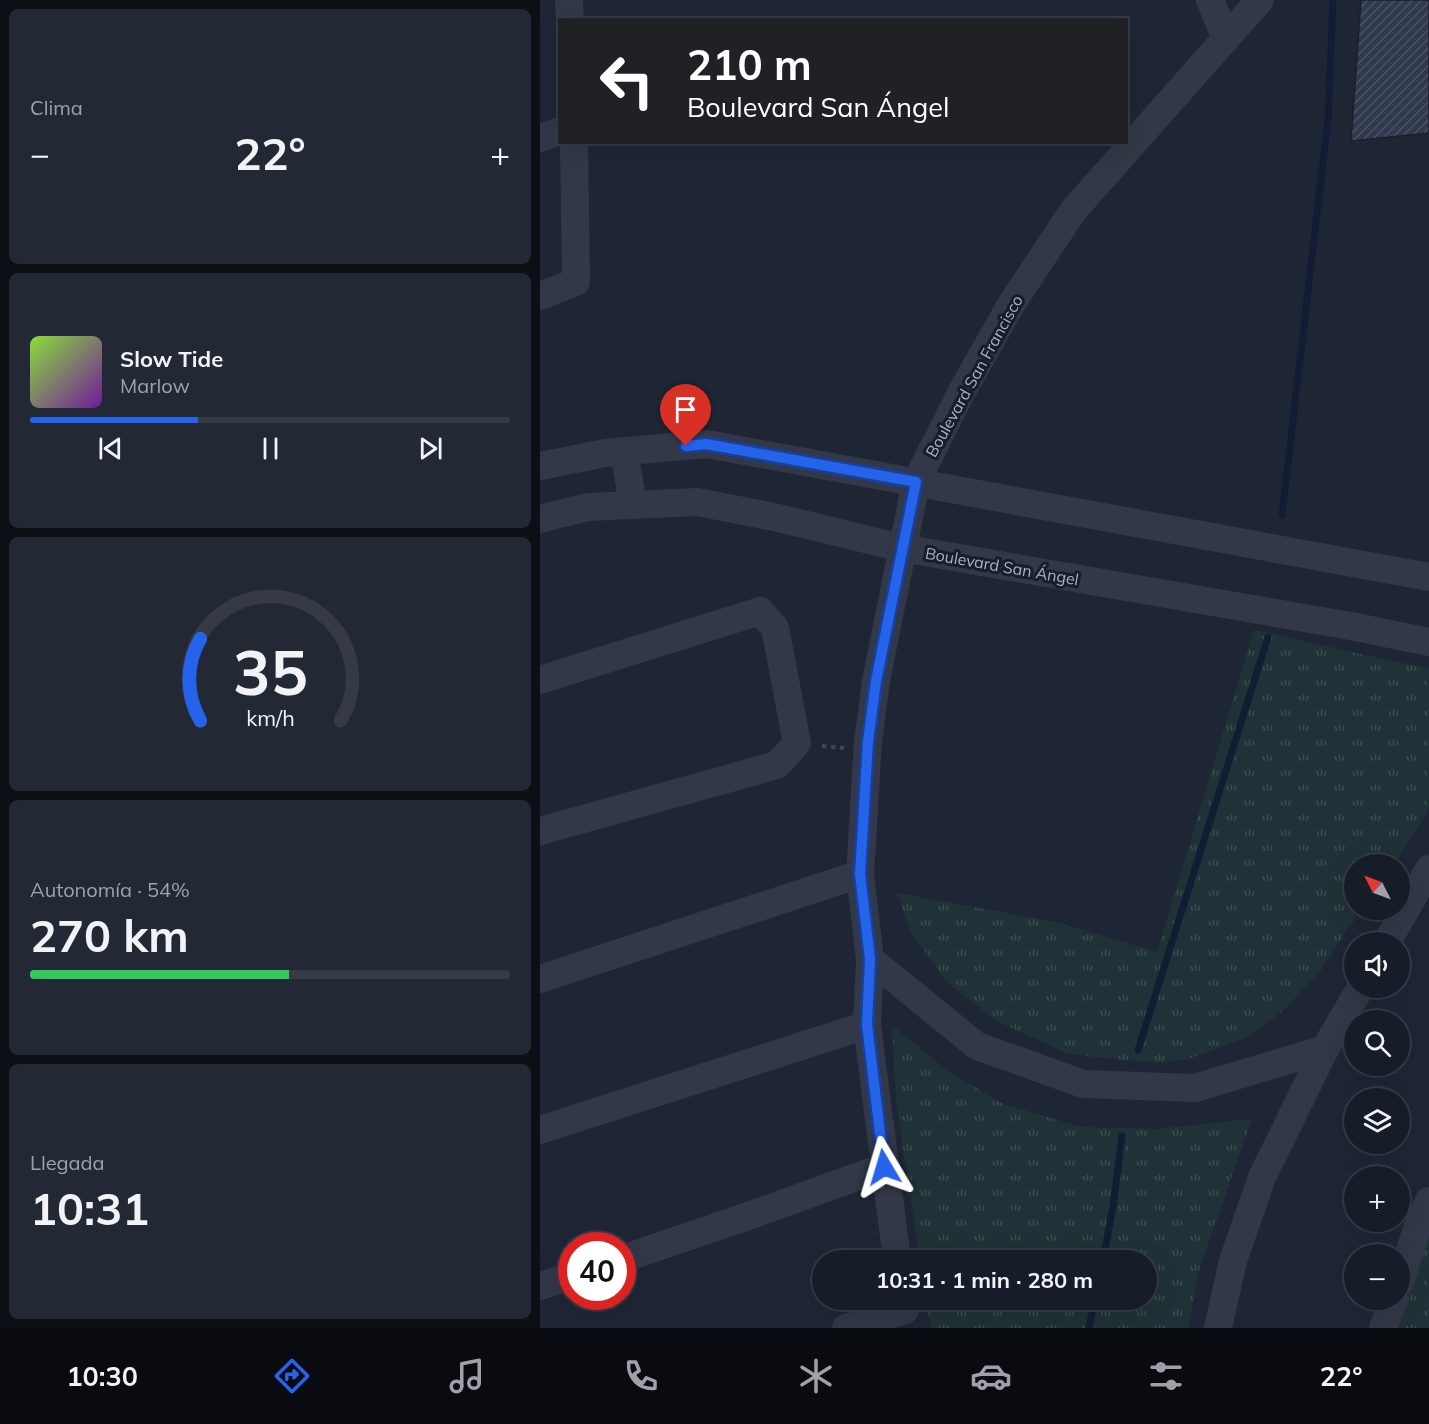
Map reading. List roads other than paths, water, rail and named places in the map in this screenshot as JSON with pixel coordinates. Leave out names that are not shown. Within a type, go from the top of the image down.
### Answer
[{"type":"street","points":[[569,0],[570,18]]},
{"type":"street","points":[[1210,0],[1226,39]]},
{"type":"street","name":"Boulevard San Francisco","points":[[896,1250],[867,1024],[870,959],[860,874],[868,751],[876,681],[916,482],[962,391],[1012,303],[1073,211],[1260,0]]},
{"type":"street","points":[[540,138],[558,132]]},
{"type":"street","points":[[540,296],[576,282],[574,144]]},
{"type":"street","points":[[540,466],[604,453],[706,444],[1429,576]]},
{"type":"street","points":[[624,451],[633,504]]},
{"type":"street","name":"Boulevard San Ángel","points":[[540,519],[588,507],[697,502],[774,517],[902,548],[1356,627],[1429,642]]},
{"type":"street","points":[[540,680],[760,610],[775,628],[797,744],[777,765],[540,831]]},
{"type":"street","points":[[1393,932],[1429,869]]},
{"type":"street","points":[[540,979],[860,874]]},
{"type":"street","points":[[870,959],[977,1046],[1083,1084],[1195,1088],[1325,1049]]},
{"type":"street","points":[[1218,1328],[1233,1262],[1262,1177],[1325,1049],[1355,998]]},
{"type":"street","points":[[540,1130],[867,1024]]},
{"type":"street","points":[[636,1254],[884,1167]]},
{"type":"street","points":[[1410,1257],[1426,1216]]},
{"type":"street","points":[[540,1286],[558,1280]]},
{"type":"street","points":[[1383,1328],[1390,1310]]},
{"type":"street","points":[[846,1328],[905,1312]]},
{"type":"waterway","points":[[1282,515],[1328,119],[1333,0]]},
{"type":"waterway","points":[[1138,1050],[1268,637]]},
{"type":"waterway","points":[[1105,1250],[1122,1136]]},
{"type":"waterway","points":[[1089,1328],[1093,1310]]}]
